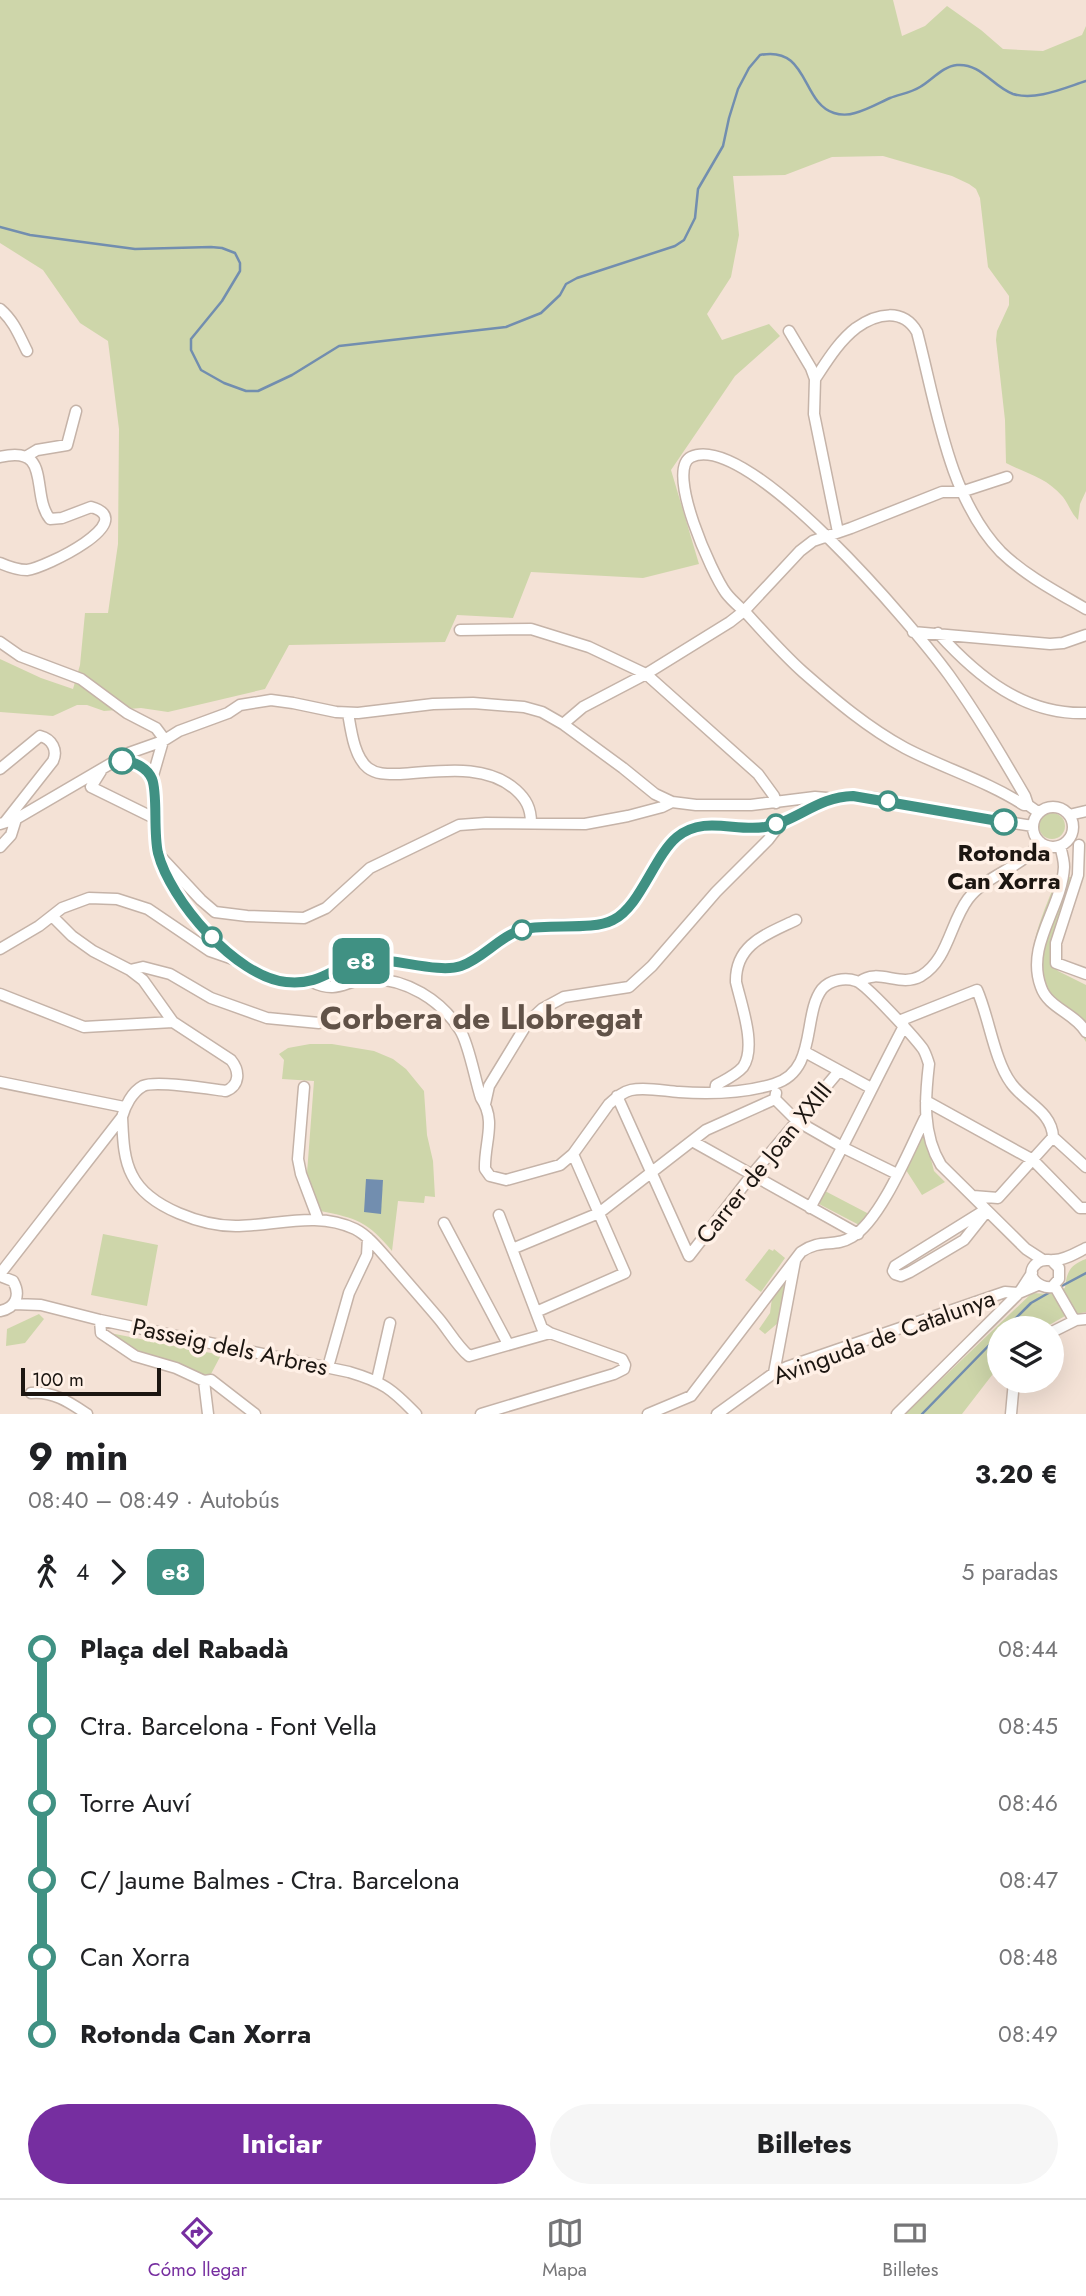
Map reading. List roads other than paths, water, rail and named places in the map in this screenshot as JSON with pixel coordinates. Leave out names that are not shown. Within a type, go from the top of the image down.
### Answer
[{"type":"street","points":[[0,309],[16,327],[27,351]]},
{"type":"street","points":[[815,379],[837,347],[858,327],[886,315],[904,317],[911,322],[917,332],[961,492],[983,529],[1000,551],[1032,577],[1086,609]]},
{"type":"street","points":[[789,331],[815,379],[814,414],[838,532]]},
{"type":"street","points":[[0,457],[11,454],[27,456],[37,450],[67,445],[76,411]]},
{"type":"street","points":[[1024,801],[949,675],[853,561],[827,536],[740,466],[726,458],[712,455],[699,454],[688,458],[682,478],[710,567],[726,593],[801,671],[877,732],[905,748],[1024,801],[1038,812]]},
{"type":"street","points":[[0,564],[12,569],[39,568],[77,549],[100,530],[104,522],[102,511],[91,507],[62,518],[50,519],[44,509],[36,468],[27,456]]},
{"type":"street","points":[[563,724],[583,707],[646,674],[730,622],[813,541],[942,492],[961,492],[1007,477]]},
{"type":"street","points":[[460,630],[531,629],[589,647],[646,674],[758,774],[776,803]]},
{"type":"street","points":[[913,632],[1050,644],[1071,641],[1086,635]]},
{"type":"street","points":[[938,634],[968,665],[1009,695],[1038,707],[1086,713]]},
{"type":"street","points":[[0,642],[20,656],[81,679],[127,713],[156,728],[163,741],[152,779],[154,834],[167,879],[199,925],[254,973],[269,979],[293,983],[312,982],[351,963],[378,959],[458,967],[499,941],[523,930],[551,925],[607,923],[621,915],[676,838],[696,827],[709,825],[756,828],[782,822],[831,798]]},
{"type":"street","points":[[2,823],[16,819],[129,753],[251,702],[271,700],[348,713],[366,713],[404,706],[473,703],[533,709],[563,724],[655,794],[672,802],[722,806],[776,803],[815,797],[867,797],[1033,826]]},
{"type":"street","points":[[348,713],[362,761],[371,770],[389,774],[477,772],[496,777],[512,786],[527,801],[531,823]]},
{"type":"street","points":[[0,769],[40,736],[46,737],[54,748],[53,761],[2,823]]},
{"type":"street","points":[[115,761],[134,763],[152,779]]},
{"type":"street","points":[[103,768],[91,787],[154,818]]},
{"type":"street","points":[[158,854],[215,912],[304,918],[327,908],[370,868],[458,825],[585,824],[662,807],[672,802]]},
{"type":"street","points":[[1054,806],[1069,815],[1073,826],[1070,838],[1060,846],[1049,847],[1040,842],[1033,826],[1038,812],[1054,806]]},
{"type":"street","points":[[1069,815],[1086,811]]},
{"type":"street","points":[[0,847],[11,835],[16,819]]},
{"type":"street","points":[[485,1104],[491,1083],[528,1021],[542,1009],[564,997],[629,987],[652,966],[782,822]]},
{"type":"street","points":[[756,828],[761,834],[761,845]]},
{"type":"street","points":[[1070,838],[1083,847],[1078,875],[1056,943],[1056,964],[1086,974]]},
{"type":"street","points":[[859,982],[876,975],[894,980],[908,980],[928,971],[939,958],[969,898],[982,886],[1030,854],[1040,842]]},
{"type":"street","points":[[1060,846],[1064,869],[1061,888],[1040,940],[1037,975],[1044,994],[1081,1023],[1086,1032]]},
{"type":"street","points":[[0,948],[62,908],[89,898],[117,899],[148,909],[210,951],[239,961]]},
{"type":"street","points":[[0,1275],[143,1086],[150,1084],[226,1091],[237,1081],[236,1068],[227,1057],[173,1022],[143,980],[130,970],[93,951],[72,936],[52,916]]},
{"type":"street","points":[[715,1092],[716,1085],[742,1067],[749,1053],[748,1035],[735,974],[740,958],[748,945],[796,920]]},
{"type":"street","points":[[206,947],[218,942]]},
{"type":"street","points":[[130,970],[143,967],[170,974],[211,998],[267,1018],[319,1023]]},
{"type":"street","points":[[334,972],[340,988]]},
{"type":"street","points":[[312,982],[327,988],[340,988],[368,979],[393,982],[416,988],[440,1006],[461,1031],[490,1122],[485,1169],[500,1180],[560,1165],[573,1154],[617,1096],[633,1090],[715,1092],[769,1086],[788,1077],[805,1052],[821,990],[834,981],[859,982],[901,1024],[927,1056],[929,1063],[925,1118],[937,1159],[1026,1249],[1048,1260]]},
{"type":"street","points":[[810,1209],[844,1148],[901,1024],[977,990],[1010,1082],[1049,1120],[1053,1137],[1086,1167]]},
{"type":"street","points":[[0,994],[84,1027],[173,1022]]},
{"type":"street","points":[[805,1052],[871,1088]]},
{"type":"street","name":"Carrer de Joan XXIII","points":[[652,1173],[690,1256],[751,1176],[839,1071]]},
{"type":"street","points":[[474,1076],[480,1081],[491,1083]]},
{"type":"street","points":[[0,1082],[123,1112]]},
{"type":"street","points":[[769,1086],[776,1089],[774,1100]]},
{"type":"street","points":[[304,1087],[298,1159],[318,1219]]},
{"type":"street","points":[[617,1096],[652,1173]]},
{"type":"street","points":[[774,1100],[797,1121],[897,1174]]},
{"type":"street","points":[[512,1249],[599,1213],[706,1130],[774,1100]]},
{"type":"street","points":[[926,1101],[1033,1160],[1080,1208],[1086,1208]]},
{"type":"street","points":[[123,1112],[123,1138],[131,1174],[146,1193],[161,1204],[216,1225],[239,1226],[318,1219],[358,1230],[368,1238],[469,1356],[550,1333]]},
{"type":"street","points":[[648,1414],[691,1396],[796,1257],[811,1245],[844,1242],[858,1234],[870,1222],[925,1118]]},
{"type":"street","points":[[108,1134],[123,1138]]},
{"type":"street","points":[[972,1196],[998,1198],[1053,1137]]},
{"type":"street","points":[[692,1142],[858,1234]]},
{"type":"street","points":[[536,1312],[625,1273],[573,1154]]},
{"type":"street","points":[[986,1211],[964,1240],[910,1272],[901,1276],[895,1274],[895,1266],[986,1211]]},
{"type":"street","points":[[481,1414],[614,1374],[624,1369],[625,1365],[622,1359],[542,1328],[499,1215]]},
{"type":"street","points":[[444,1223],[508,1344]]},
{"type":"street","points":[[328,1367],[349,1293],[367,1255],[368,1238]]},
{"type":"street","points":[[897,1414],[1019,1293],[1033,1271],[1048,1260],[1069,1256],[1086,1248]]},
{"type":"street","points":[[1026,1249],[1033,1280],[1051,1281]]},
{"type":"street","points":[[1019,1293],[1051,1281],[1069,1256]]},
{"type":"street","points":[[774,1373],[796,1257]]},
{"type":"street","points":[[1048,1260],[1051,1281],[1076,1316]]},
{"type":"street","name":"Passeig dels Arbres","points":[[0,1275],[13,1281],[17,1292],[31,1304]]},
{"type":"street","points":[[0,1311],[14,1304],[17,1292]]},
{"type":"street","name":"Avinguda de Catalunya","points":[[717,1414],[774,1373],[1005,1292],[1019,1293]]},
{"type":"street","name":"Passeig dels Arbres","points":[[14,1304],[31,1304],[328,1367],[377,1380],[396,1393],[416,1414]]},
{"type":"street","points":[[100,1320],[101,1333],[135,1356],[176,1368],[204,1381],[213,1381],[255,1414]]},
{"type":"street","points":[[377,1380],[390,1323]]},
{"type":"street","points":[[204,1381],[208,1414]]},
{"type":"street","points":[[31,1393],[50,1394],[64,1399],[86,1414]]},
{"type":"street","points":[[1011,1414],[1013,1393]]},
{"type":"water","points":[[366,1179],[383,1180],[381,1214],[364,1212]]},
{"type":"waterway","points":[[0,227],[30,235],[135,249],[211,247],[235,253],[240,263],[240,271],[222,301],[191,339],[191,350],[201,370],[224,383],[246,391],[258,391],[292,375],[339,346],[506,327],[541,313],[560,295],[566,284],[577,278],[675,246],[684,240],[695,218],[698,189],[723,146],[738,89],[749,68],[760,55],[776,54],[788,58],[823,107],[842,114],[859,112],[912,91],[947,68],[957,65],[980,71],[1006,91],[1022,96],[1050,93],[1086,81]]},
{"type":"waterway","points":[[1058,1288],[1086,1273]]},
{"type":"waterway","points":[[1018,1316],[1031,1303],[1052,1291]]},
{"type":"waterway","points":[[922,1414],[987,1347]]},
{"type":"place","name":"Rotonda Can Xorra","points":[[1004,822]]},
{"type":"district","name":"Corbera de Llobregat","points":[[481,1018]]}]
